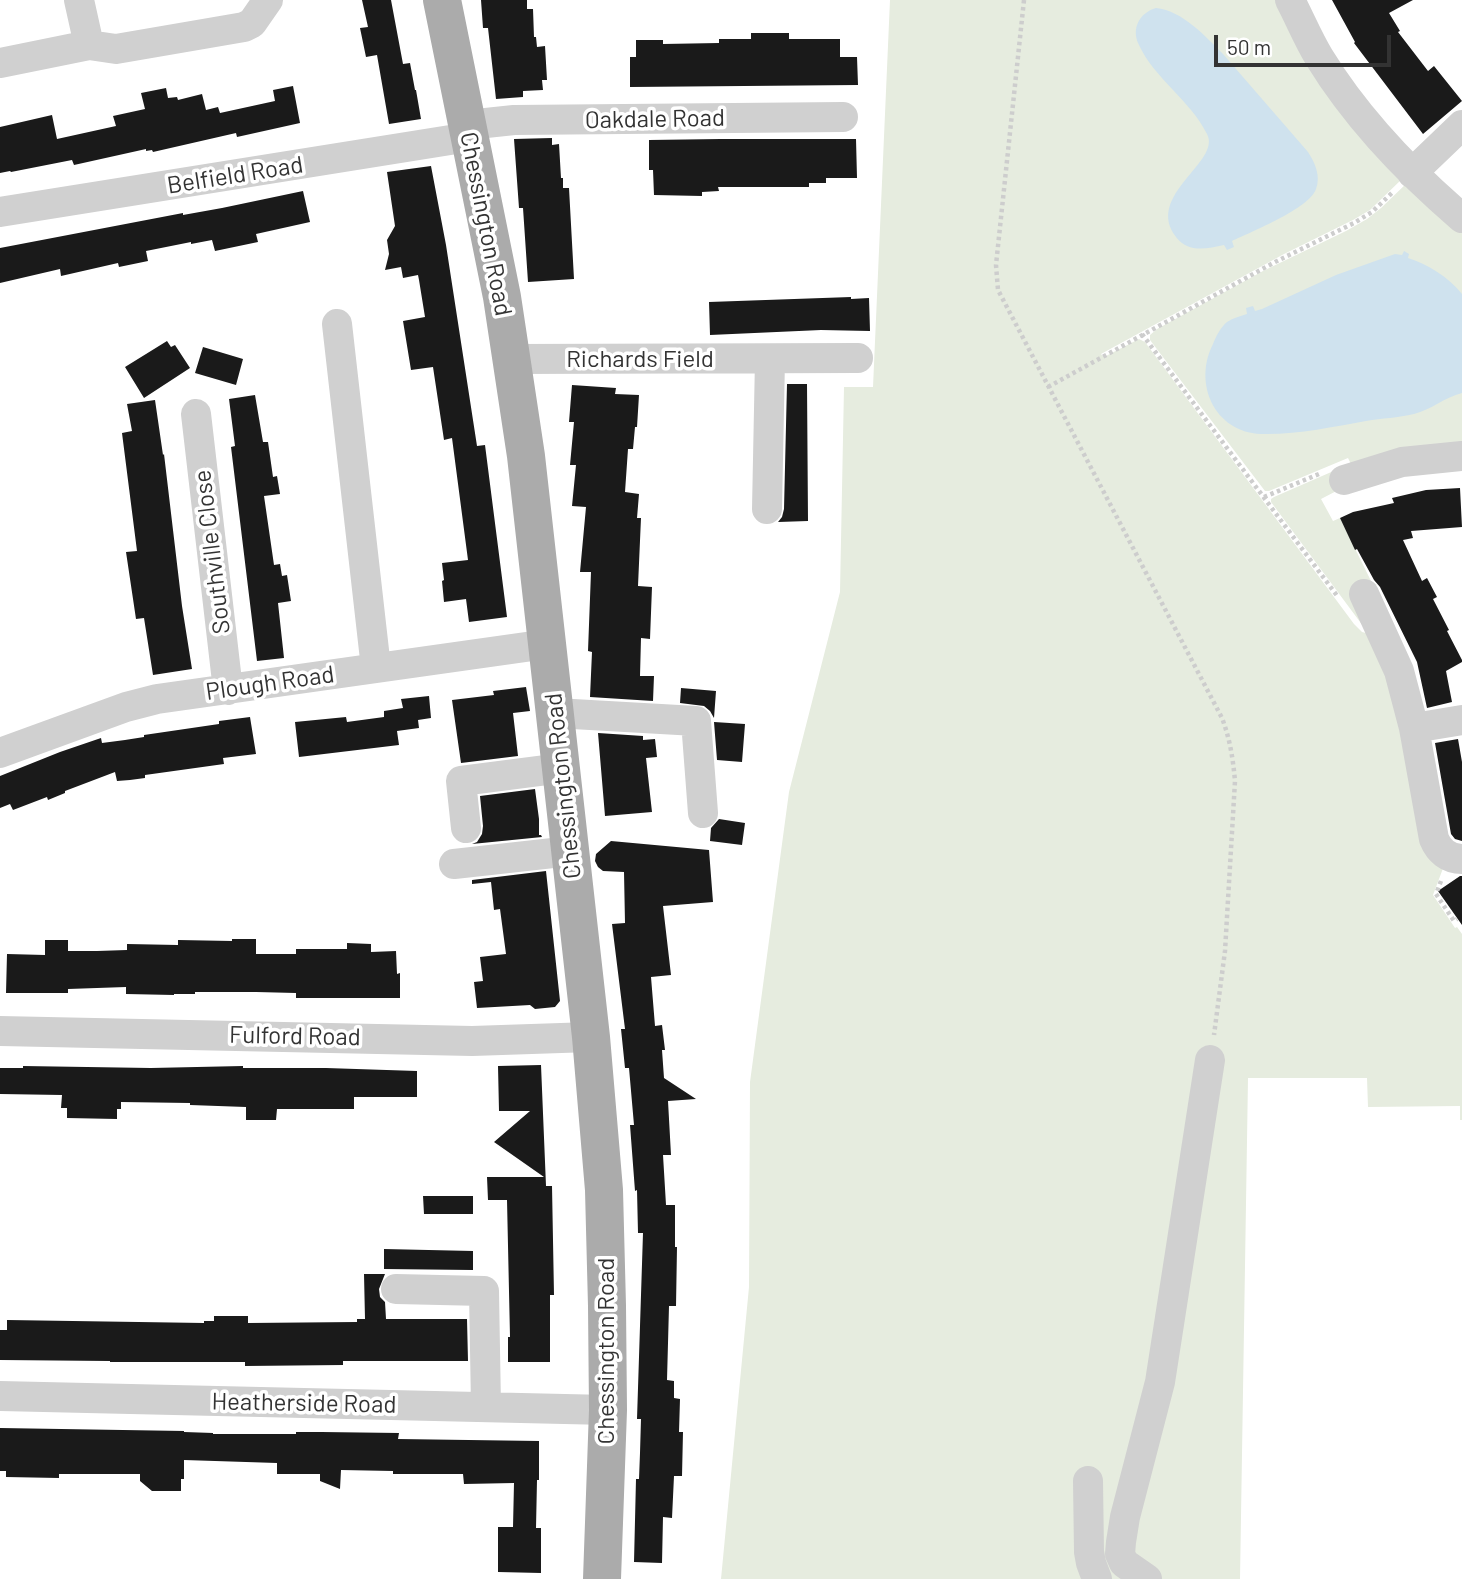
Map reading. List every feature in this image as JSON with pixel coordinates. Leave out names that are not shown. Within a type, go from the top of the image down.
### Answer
[{"type":"main road","name":"Chessington Road","points":[[442,0],[502,298],[526,456],[591,1037],[604,1190],[607,1306],[608,1410],[602,1579]]},
{"type":"street","points":[[79,0],[89,46]]},
{"type":"street","points":[[0,63],[89,46],[116,49],[244,27],[251,23],[268,0]]},
{"type":"street","points":[[1290,0],[1330,73],[1381,139],[1412,173],[1462,218]]},
{"type":"street","name":"Oakdale Road","points":[[468,131],[514,120],[843,117]]},
{"type":"street","points":[[1412,173],[1462,125]]},
{"type":"street","name":"Belfield Road","points":[[0,212],[468,131]]},
{"type":"street","points":[[337,324],[376,668]]},
{"type":"street","name":"Richards Field","points":[[511,359],[858,358]]},
{"type":"street","points":[[767,509],[769,359]]},
{"type":"street","name":"Southville Close","points":[[196,414],[228,690]]},
{"type":"street","points":[[1349,478],[1402,462],[1462,456]]},
{"type":"street","points":[[1352,598],[1399,671],[1410,707],[1434,839],[1439,849],[1456,858]]},
{"type":"street","name":"Plough Road","points":[[0,754],[126,707],[157,699],[547,644]]},
{"type":"street","points":[[555,713],[696,721],[703,813]]},
{"type":"street","points":[[1414,728],[1462,720]]},
{"type":"street","points":[[466,828],[461,780],[562,768]]},
{"type":"street","points":[[454,864],[571,851]]},
{"type":"street","name":"Fulford Road","points":[[0,1031],[472,1041],[591,1037]]},
{"type":"street","points":[[1142,1578],[1121,1558],[1122,1529],[1160,1382],[1210,1060]]},
{"type":"street","points":[[396,1289],[484,1291],[486,1407]]},
{"type":"street","name":"Heatherside Road","points":[[0,1396],[608,1410]]},
{"type":"street","points":[[1088,1481],[1089,1552],[1097,1579]]},
{"type":"path","points":[[1024,0],[996,278],[1002,298],[1222,718],[1229,737],[1235,781],[1226,951],[1210,1060]]},
{"type":"path","points":[[1048,387],[1275,262],[1364,217],[1412,173]]},
{"type":"path","points":[[1142,334],[1264,497],[1352,598]]},
{"type":"path","points":[[1264,497],[1346,462],[1349,478]]},
{"type":"path","points":[[1456,858],[1436,894],[1454,921],[1457,919]]},
{"type":"shaded area","points":[[890,0],[1283,0],[1403,178],[1370,210],[1353,220],[1284,254],[1101,354],[1104,357],[1139,339],[1145,342],[1354,624],[1362,632],[1370,634],[1384,659],[1445,863],[1433,895],[1462,934],[1462,1120],[1460,1106],[1368,1107],[1367,1078],[1248,1078],[1240,1579],[721,1579],[749,1287],[750,1082],[789,792],[840,592],[844,387],[873,387]]},
{"type":"shaded area","points":[[1408,182],[1462,231],[1462,446],[1353,468],[1348,458],[1265,491],[1150,340],[1150,335],[1263,271],[1367,219]]},
{"type":"shaded area","points":[[1345,466],[1346,486],[1321,499],[1333,521],[1340,518],[1371,581],[1377,585],[1357,595],[1363,626],[1271,502],[1274,497]]},
{"type":"water","points":[[1156,8],[1184,19],[1223,54],[1308,152],[1316,170],[1316,189],[1303,204],[1279,219],[1232,241],[1234,247],[1227,250],[1224,245],[1204,248],[1186,246],[1176,237],[1169,222],[1169,207],[1176,193],[1204,156],[1209,145],[1207,134],[1200,122],[1154,68],[1139,45],[1136,33],[1138,22],[1150,10]]},
{"type":"water","points":[[1404,251],[1409,254],[1408,258],[1437,272],[1462,294],[1462,393],[1414,414],[1287,433],[1261,434],[1245,431],[1231,425],[1220,415],[1212,403],[1205,374],[1214,341],[1227,322],[1247,314],[1246,308],[1253,306],[1255,311],[1262,309],[1336,275],[1395,254],[1402,255]]},
{"type":"building","points":[[362,0],[391,0],[403,64],[410,63],[421,119],[389,124],[377,55],[366,57],[360,28],[368,27]]},
{"type":"building","points":[[481,0],[527,0],[527,9],[533,9],[537,47],[545,46],[547,80],[542,80],[543,90],[523,91],[523,97],[496,99],[488,28],[483,28]]},
{"type":"building","points":[[1332,0],[1413,0],[1389,13],[1400,31],[1398,32],[1428,71],[1434,66],[1462,101],[1423,134],[1354,43]]},
{"type":"building","points":[[751,33],[789,33],[789,39],[840,39],[840,57],[857,57],[858,85],[630,87],[630,57],[636,57],[636,40],[663,40],[663,44],[719,43],[719,39],[751,39]]},
{"type":"building","points":[[293,86],[300,123],[237,137],[236,133],[153,152],[146,149],[74,165],[72,160],[0,173],[0,127],[52,115],[57,139],[116,126],[113,116],[145,109],[141,93],[166,88],[168,98],[177,97],[178,100],[202,94],[206,110],[218,107],[220,113],[275,101],[273,90]]},
{"type":"building","points":[[552,138],[552,145],[559,144],[563,188],[569,188],[574,279],[528,282],[523,208],[519,208],[514,139]]},
{"type":"building","points":[[856,139],[857,178],[826,178],[826,183],[809,183],[809,187],[718,187],[719,191],[702,192],[702,196],[654,195],[653,170],[649,170],[649,140]]},
{"type":"building","points":[[431,166],[477,446],[485,445],[507,617],[469,622],[466,599],[444,602],[442,563],[468,560],[452,438],[444,440],[433,367],[411,370],[403,321],[425,317],[418,275],[403,278],[401,267],[385,270],[389,254],[387,240],[395,226],[387,172]]},
{"type":"building","points":[[303,191],[310,222],[256,234],[258,242],[215,251],[212,240],[191,242],[146,251],[148,261],[119,267],[118,263],[61,276],[60,269],[0,283],[0,248]]},
{"type":"building","points":[[869,298],[870,331],[821,330],[710,335],[709,302]]},
{"type":"building","points":[[167,341],[171,347],[175,345],[190,368],[144,398],[125,367]]},
{"type":"building","points":[[203,347],[243,359],[236,385],[195,373]]},
{"type":"building","points":[[787,384],[807,384],[808,521],[778,522],[784,509]]},
{"type":"building","points":[[572,385],[616,388],[615,394],[639,395],[633,449],[628,449],[625,492],[639,494],[637,518],[641,518],[638,586],[652,587],[650,639],[641,638],[640,676],[654,676],[653,701],[590,697],[592,652],[588,651],[591,572],[580,572],[586,507],[572,506],[576,465],[570,465],[574,422],[569,422]]},
{"type":"building","points":[[255,395],[263,442],[268,442],[273,477],[277,476],[280,494],[264,496],[274,565],[280,564],[282,576],[287,575],[291,601],[278,603],[284,658],[257,661],[231,447],[235,446],[229,399]]},
{"type":"building","points":[[155,400],[192,669],[153,675],[144,618],[136,619],[126,552],[137,551],[122,433],[132,431],[127,404]]},
{"type":"building","points":[[1460,488],[1462,527],[1411,531],[1413,538],[1403,540],[1422,581],[1427,578],[1437,597],[1433,599],[1462,660],[1446,671],[1452,702],[1427,708],[1417,662],[1380,587],[1357,549],[1355,550],[1340,518],[1353,512],[1394,503],[1392,498],[1426,490]]},
{"type":"building","points":[[526,687],[530,711],[513,713],[518,756],[461,763],[452,700],[494,695],[493,691]]},
{"type":"building","points":[[681,688],[716,691],[714,718],[704,706],[680,703]]},
{"type":"building","points":[[429,696],[431,718],[418,720],[419,728],[397,731],[399,745],[299,757],[295,722],[346,717],[347,722],[384,717],[384,711],[403,708],[401,699]]},
{"type":"building","points":[[250,717],[256,754],[223,758],[224,764],[145,775],[145,778],[130,780],[117,781],[115,772],[48,800],[47,797],[13,810],[10,804],[0,808],[0,776],[60,752],[101,738],[102,743],[125,740]]},
{"type":"building","points":[[714,722],[745,724],[742,762],[717,760]]},
{"type":"building","points":[[598,733],[643,736],[643,740],[655,739],[657,757],[646,758],[652,812],[605,816]]},
{"type":"building","points":[[1458,739],[1462,762],[1462,841],[1451,834],[1435,743]]},
{"type":"building","points":[[535,789],[539,835],[542,837],[472,844],[477,842],[482,834],[480,796]]},
{"type":"building","points":[[719,819],[745,823],[742,845],[710,841],[711,828]]},
{"type":"building","points":[[611,841],[709,850],[713,902],[663,906],[671,975],[651,977],[655,1026],[662,1025],[664,1078],[696,1099],[668,1101],[671,1155],[663,1155],[666,1205],[675,1205],[677,1247],[676,1306],[669,1306],[667,1380],[674,1381],[674,1398],[680,1399],[679,1432],[683,1432],[682,1476],[674,1476],[672,1518],[663,1517],[662,1563],[634,1562],[641,1419],[637,1419],[643,1233],[638,1233],[637,1190],[635,1191],[630,1125],[634,1125],[629,1068],[625,1068],[621,1029],[625,1029],[612,924],[625,923],[624,872],[603,871],[595,861],[596,854]]},
{"type":"building","points":[[546,871],[560,1001],[555,1007],[535,1009],[530,1005],[477,1008],[474,982],[483,981],[480,957],[506,954],[500,909],[494,910],[491,882],[472,884],[472,880]]},
{"type":"building","points":[[1462,876],[1462,925],[1438,891]]},
{"type":"building","points":[[256,939],[256,954],[296,954],[296,949],[347,949],[347,943],[371,944],[371,952],[396,951],[397,974],[400,973],[400,998],[296,998],[296,993],[256,992],[126,994],[126,987],[68,989],[68,993],[6,993],[7,954],[45,955],[45,940],[68,940],[68,951],[97,951],[127,950],[127,944],[178,945],[178,940]]},
{"type":"building","points":[[541,1065],[546,1186],[552,1186],[554,1295],[550,1295],[550,1362],[508,1362],[510,1337],[507,1200],[488,1200],[487,1177],[544,1177],[494,1142],[530,1111],[499,1111],[498,1066]]},
{"type":"building","points":[[243,1066],[417,1071],[417,1097],[354,1097],[354,1109],[277,1109],[276,1120],[246,1120],[246,1107],[121,1102],[121,1109],[117,1109],[117,1119],[67,1118],[67,1108],[61,1108],[62,1095],[0,1094],[0,1068]]},
{"type":"building","points":[[423,1196],[473,1196],[473,1214],[424,1214]]},
{"type":"building","points":[[384,1249],[473,1251],[473,1270],[384,1269]]},
{"type":"building","points":[[364,1274],[385,1274],[379,1289],[380,1297],[385,1302],[386,1319],[467,1319],[468,1361],[343,1361],[343,1365],[245,1366],[245,1362],[0,1360],[0,1330],[7,1330],[7,1320],[204,1323],[214,1321],[214,1316],[248,1316],[248,1323],[357,1322],[357,1319],[365,1319]]},
{"type":"building","points":[[0,1428],[184,1431],[213,1434],[399,1433],[398,1439],[539,1441],[536,1528],[541,1528],[541,1573],[498,1572],[498,1527],[513,1527],[514,1483],[464,1484],[463,1474],[393,1474],[393,1471],[341,1470],[340,1489],[320,1481],[320,1474],[277,1474],[277,1463],[184,1460],[181,1491],[152,1491],[140,1481],[140,1474],[59,1474],[59,1478],[6,1477],[6,1471],[0,1471]]}]
